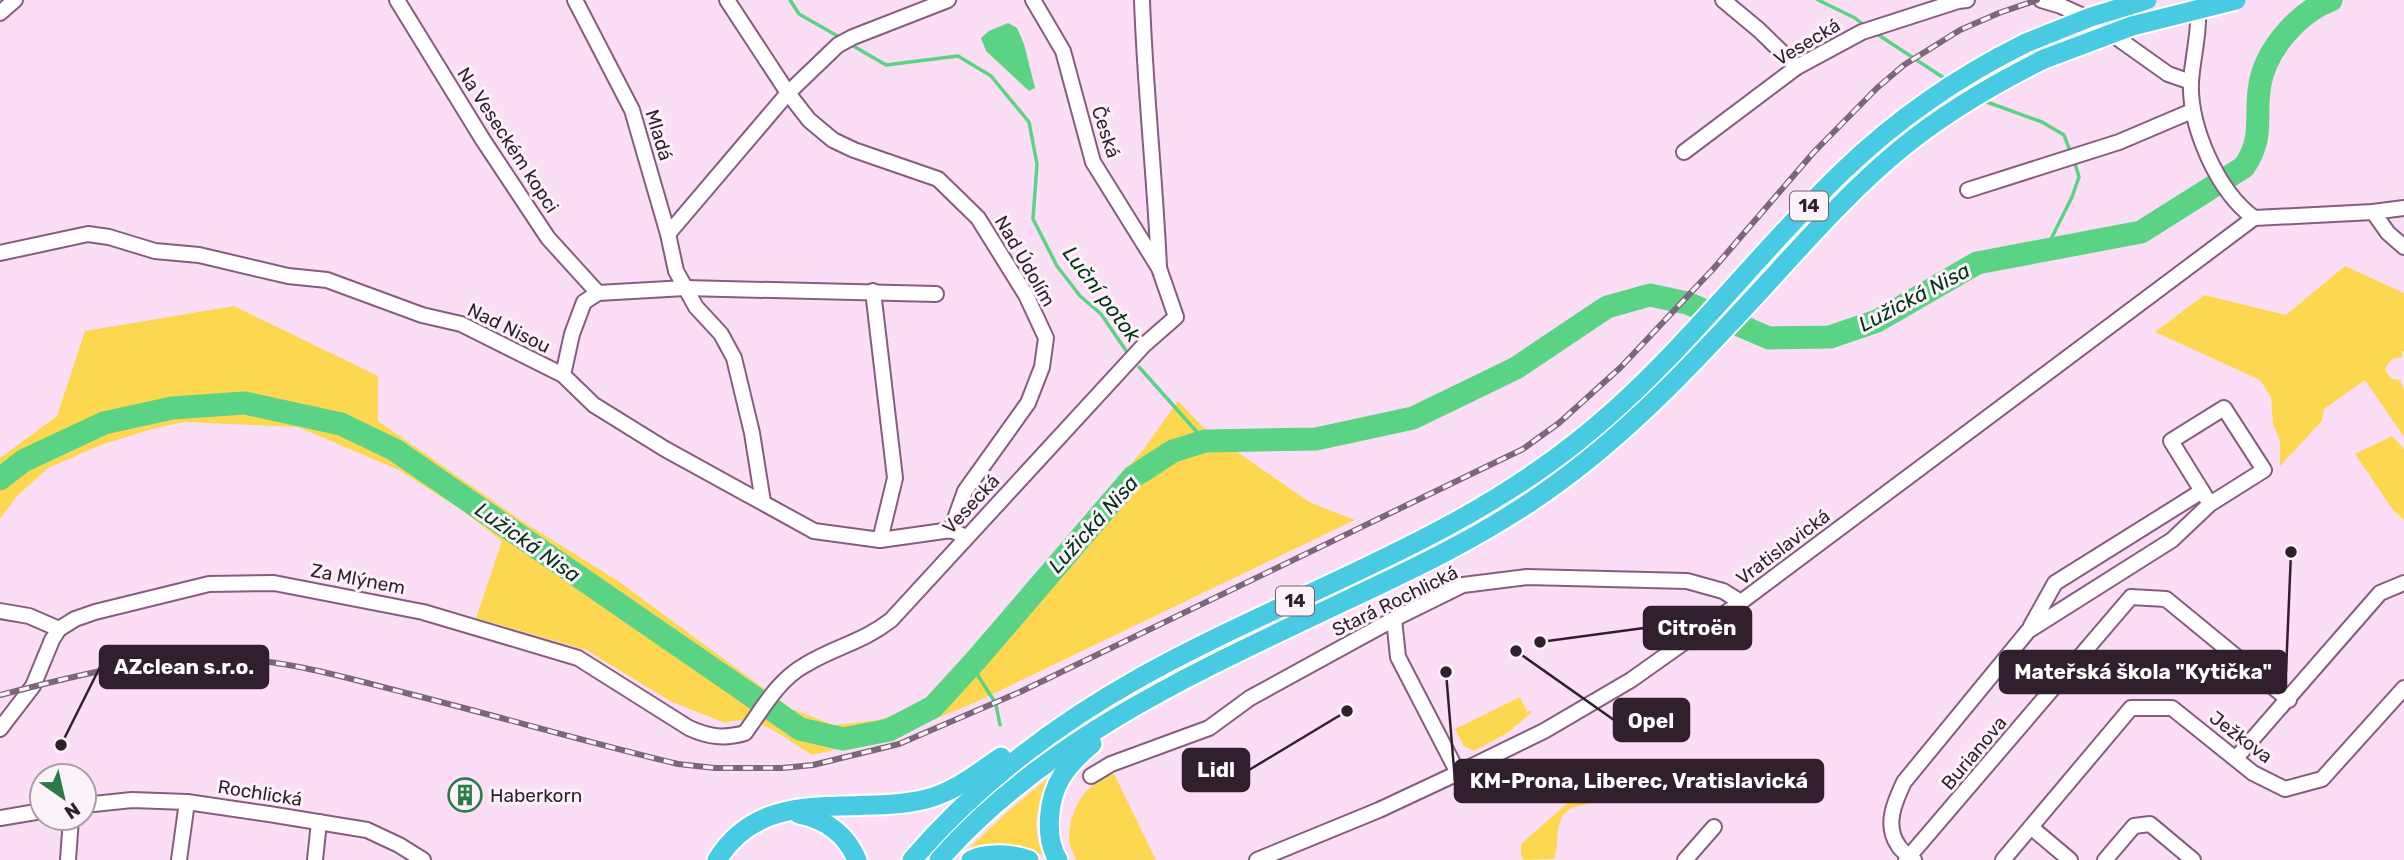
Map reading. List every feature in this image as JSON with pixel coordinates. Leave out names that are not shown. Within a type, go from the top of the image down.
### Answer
[{"type":"highway","name":"14","points":[[912,860],[965,804],[1015,760],[1062,726],[1177,658],[1386,559],[1489,504],[1580,440],[1634,393],[1681,345],[1844,170],[1926,102],[1990,61],[2026,43],[2091,17],[2147,0]]},
{"type":"highway","name":"14","points":[[939,860],[998,802],[1112,718],[1233,654],[1432,559],[1498,523],[1544,493],[1592,457],[1647,409],[1858,187],[1936,121],[2000,81],[2044,59],[2132,26],[2236,0]]},
{"type":"highway","points":[[1058,860],[1050,840],[1049,817],[1060,778],[1077,757],[1099,739],[1233,654]]},
{"type":"highway","points":[[717,860],[747,828],[763,818],[784,811],[926,799],[957,786],[1022,741],[1093,699],[1120,690]]},
{"type":"highway","points":[[784,811],[822,820],[840,833],[852,847],[857,860]]},
{"type":"highway","points":[[971,860],[996,855],[1028,860]]},
{"type":"street","points":[[0,13],[15,0]]},
{"type":"street","name":"Na Veseckém kopci","points":[[397,0],[483,140],[548,238],[598,293]]},
{"type":"street","name":"Mladá","points":[[575,0],[632,110],[676,271],[696,307],[720,334],[734,358],[752,433],[763,502]]},
{"type":"street","name":"Nad Údolím","points":[[727,0],[788,93],[809,120],[833,140],[854,150],[938,179],[978,218],[1026,295],[1046,338],[1042,367],[1028,403],[965,491],[951,530]]},
{"type":"street","points":[[668,234],[788,93],[838,46],[853,37],[948,0]]},
{"type":"street","name":"Česká","points":[[1033,0],[1063,51],[1093,162],[1159,268]]},
{"type":"street","points":[[1142,0],[1144,67],[1159,268]]},
{"type":"street","points":[[1723,0],[1797,67]]},
{"type":"street","name":"Vesecká","points":[[1684,152],[1797,67],[1862,32],[1967,0]]},
{"type":"street","points":[[2041,0],[2092,20],[2168,74],[2191,82]]},
{"type":"street","points":[[2197,0],[2198,19],[2191,82],[2192,111],[2216,171],[2241,208],[2254,218],[2404,208]]},
{"type":"street","points":[[1968,190],[2119,142],[2192,111]]},
{"type":"street","points":[[2373,212],[2388,233],[2404,247]]},
{"type":"street","name":"Vratislavická","points":[[1257,860],[1458,774],[1545,731],[1631,680],[1741,602],[2254,218]]},
{"type":"street","name":"Nad Nisou","points":[[0,253],[88,234],[109,237],[155,251],[199,255],[288,276],[327,280],[422,315],[461,324],[563,375],[594,405],[665,449],[814,531],[880,540],[951,530]]},
{"type":"street","name":"Vesecká","points":[[747,729],[776,690],[804,665],[873,634],[891,620],[1144,345],[1177,317],[1159,268]]},
{"type":"street","points":[[563,375],[572,334],[584,302],[598,293],[685,288],[936,294]]},
{"type":"street","points":[[873,291],[895,478],[880,540]]},
{"type":"street","points":[[2028,631],[2172,540],[2210,504],[2264,470],[2224,408],[2171,442],[2210,504]]},
{"type":"street","points":[[1910,859],[1897,845],[1891,826],[1892,806],[1904,782],[2028,631],[2055,583],[2202,491]]},
{"type":"street","points":[[951,530],[965,537]]},
{"type":"street","name":"Stará Rochlická","points":[[1091,775],[1111,764],[1209,728],[1250,698],[1463,585],[1527,577],[1687,581],[1723,591],[1741,602]]},
{"type":"street","name":"Za Mlýnem","points":[[59,629],[94,612],[209,584],[274,583],[423,612],[578,658],[689,728],[719,737],[747,729]]},
{"type":"street","points":[[2236,758],[2379,593],[2404,583]]},
{"type":"street","name":"Burianova","points":[[1910,859],[2131,597],[2166,599],[2289,700]]},
{"type":"street","points":[[0,611],[29,616],[59,629],[33,686],[0,729]]},
{"type":"street","points":[[1394,620],[1398,657],[1458,774]]},
{"type":"street","name":"Ježkova","points":[[2003,860],[2132,708],[2172,708],[2253,773],[2285,789],[2322,779],[2404,688]]},
{"type":"street","name":"Rochlická","points":[[98,804],[132,800],[187,802],[367,830],[423,860]]},
{"type":"street","points":[[179,860],[187,802]]},
{"type":"street","points":[[0,818],[28,813]]},
{"type":"street","points":[[315,860],[319,822]]},
{"type":"street","points":[[2105,860],[2134,826],[2150,824],[2193,860]]},
{"type":"street","points":[[1685,860],[1714,827]]},
{"type":"street","points":[[2032,828],[2070,860]]},
{"type":"street","points":[[68,860],[70,832]]},
{"type":"shaded area","points":[[1008,23],[1017,28],[1024,44],[1035,88],[1029,91],[986,51],[981,38],[989,31]]},
{"type":"shaded area","points":[[2345,266],[2404,293],[2404,351],[2402,357],[2393,359],[2386,366],[2386,372],[2392,379],[2400,380],[2404,390],[2404,437],[2365,380],[2324,409],[2322,421],[2280,466],[2280,441],[2273,424],[2271,397],[2260,380],[2155,332],[2204,295],[2286,315]]},
{"type":"shaded area","points":[[234,306],[378,376],[378,421],[525,523],[618,581],[792,709],[834,725],[879,720],[924,704],[1143,450],[1178,401],[1208,432],[1311,503],[1355,520],[974,703],[896,735],[812,755],[759,724],[736,720],[725,723],[672,702],[586,650],[476,618],[502,541],[460,509],[399,470],[298,427],[185,422],[155,428],[101,445],[48,468],[17,496],[0,519],[0,458],[57,416],[85,331]]},
{"type":"shaded area","points":[[2392,436],[2404,449],[2404,520],[2393,510],[2355,454]]},
{"type":"shaded area","points":[[1520,697],[1527,712],[1532,712],[1509,732],[1474,751],[1464,746],[1455,729]]},
{"type":"shaded area","points":[[1114,774],[1156,860],[1076,860],[1069,839],[1076,808],[1087,790]]},
{"type":"shaded area","points":[[1048,778],[1036,825],[1043,855],[1004,849],[965,852],[1007,812]]},
{"type":"shaded area","points":[[1592,783],[1598,788],[1600,795],[1596,800],[1569,809],[1565,813],[1560,823],[1554,859],[1524,860],[1521,856],[1521,844]]},
{"type":"waterway","name":"Luční potok","points":[[790,0],[799,14],[841,38]]},
{"type":"waterway","points":[[1818,0],[1855,18],[1865,26]]},
{"type":"waterway","name":"Lužická Nisa","points":[[0,479],[23,461],[104,423],[172,408],[245,403],[341,424],[395,450],[800,729],[843,739],[889,730],[933,707],[1133,477],[1173,451],[1205,441],[1316,439],[1413,418],[1516,368],[1607,307],[1650,295],[1687,303],[1769,338],[1830,337],[1877,321],[1977,263],[2141,232],[2244,167],[2255,146],[2258,96],[2263,71],[2269,58],[2296,23],[2307,13],[2331,0]]},
{"type":"waterway","points":[[1874,32],[1947,80]]},
{"type":"waterway","name":"Luční potok","points":[[850,44],[886,65],[958,56],[991,76],[1029,122],[1037,164],[1033,219],[1057,266],[1080,296],[1101,314],[1129,355]]},
{"type":"waterway","points":[[1984,101],[2042,122],[2064,135],[2070,151]]},
{"type":"waterway","points":[[2046,249],[2079,177],[2074,160]]},
{"type":"waterway","name":"Luční potok","points":[[1139,367],[1205,441]]},
{"type":"waterway","points":[[976,660],[978,676],[995,702]]},
{"type":"waterway","points":[[996,705],[1000,725]]},
{"type":"railway","points":[[0,695],[142,663],[229,658],[296,666],[340,676],[678,764],[715,768],[782,768],[813,765],[899,744],[1020,692],[1523,449],[1559,423],[1621,367],[1714,268],[1814,152],[1877,88],[1904,65],[1960,30],[2037,0]]},
{"type":"place","name":"Mateřská škola \"Kytička\"","points":[[2291,552]]},
{"type":"place","name":"Citroën","points":[[1540,642]]},
{"type":"place","name":"Opel","points":[[1516,651]]},
{"type":"place","name":"KM-Prona, Liberec, Vratislavická","points":[[1446,672]]},
{"type":"place","name":"Lidl","points":[[1347,711]]},
{"type":"place","name":"AZclean s.r.o.","points":[[61,745]]},
{"type":"place","name":"Haberkorn","points":[[465,795]]}]
